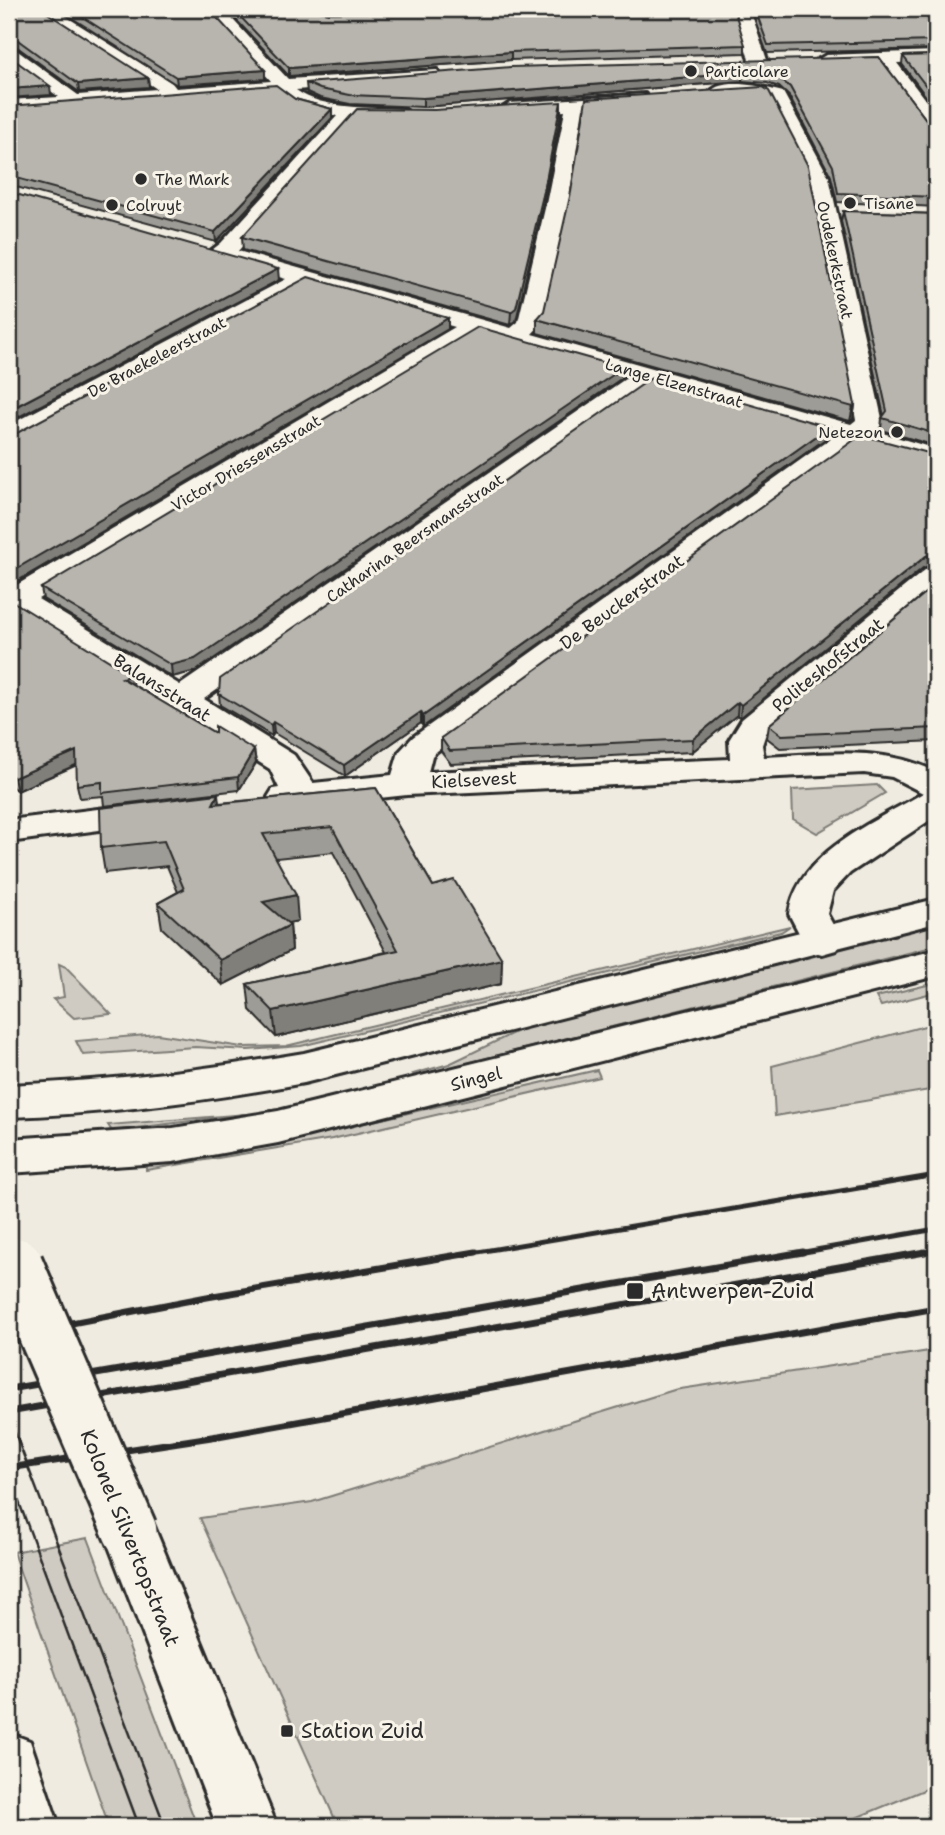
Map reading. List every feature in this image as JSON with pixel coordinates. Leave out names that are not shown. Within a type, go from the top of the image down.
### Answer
[{"type":"street","points":[[50,9],[166,87],[170,93]]},
{"type":"street","points":[[214,9],[297,99],[350,112],[422,115]]},
{"type":"street","points":[[709,73],[712,92],[769,92],[780,86],[762,62],[742,9]]},
{"type":"street","points":[[9,53],[69,95],[72,101]]},
{"type":"street","points":[[804,61],[936,56]]},
{"type":"street","points":[[884,58],[936,126]]},
{"type":"street","points":[[9,106],[446,72]]},
{"type":"street","name":"Oudekerkstraat","points":[[769,92],[778,97],[819,177],[870,423],[855,434]]},
{"type":"street","points":[[487,110],[650,97]]},
{"type":"street","points":[[515,338],[529,324],[558,204],[575,110],[569,104]]},
{"type":"street","points":[[219,253],[229,248],[350,112]]},
{"type":"street","points":[[825,211],[852,212]]},
{"type":"street","name":"Lange Elzenstraat","points":[[193,245],[936,457]]},
{"type":"street","name":"De Braekeleerstraat","points":[[9,436],[305,278]]},
{"type":"street","name":"Victor Driessensstraat","points":[[13,596],[475,326]]},
{"type":"street","name":"Catharina Beersmansstraat","points":[[181,700],[648,375]]},
{"type":"street","name":"De Beuckerstraat","points":[[407,784],[416,752],[425,744],[855,434]]},
{"type":"street","name":"Politeshofstraat","points":[[750,766],[744,748],[746,735],[754,726],[936,576]]},
{"type":"street","name":"Balansstraat","points":[[13,596],[282,762],[293,776],[299,796]]},
{"type":"street","name":"Kielsevest","points":[[260,800],[407,784],[750,766],[884,764],[901,768],[936,786]]},
{"type":"street","points":[[822,941],[808,914],[816,887],[828,872],[859,849],[936,801]]},
{"type":"street","points":[[9,831],[180,810]]},
{"type":"street","points":[[9,1101],[97,1096],[243,1080],[280,1073],[936,911]]},
{"type":"street","name":"Singel","points":[[9,1156],[173,1145],[278,1127],[792,1002],[936,963]]},
{"type":"street","name":"Kolonel Silvertopstraat","points":[[12,1258],[130,1531],[247,1826]]},
{"type":"street","points":[[9,1762],[29,1826]]},
{"type":"shaded area","points":[[314,9],[520,9],[522,11],[328,14]]},
{"type":"shaded area","points":[[877,785],[885,793],[817,833],[793,819],[792,790]]},
{"type":"shaded area","points":[[936,924],[936,946],[415,1076],[413,1074],[449,1064],[530,1025]]},
{"type":"shaded area","points":[[790,926],[781,932],[301,1046],[248,1050],[195,1047],[83,1055],[76,1041],[158,1034],[242,1047],[286,1046]]},
{"type":"shaded area","points":[[59,964],[66,967],[111,1014],[74,1018],[53,999],[64,997]]},
{"type":"shaded area","points":[[936,983],[936,992],[881,1006],[876,997]]},
{"type":"shaded area","points":[[936,1023],[936,1089],[775,1116],[772,1066]]},
{"type":"shaded area","points":[[597,1070],[600,1077],[332,1139],[146,1170],[146,1163],[233,1153]]},
{"type":"shaded area","points":[[247,1114],[112,1131],[108,1125]]},
{"type":"shaded area","points":[[936,1350],[936,1785],[836,1826],[338,1826],[200,1518],[312,1502],[674,1390]]},
{"type":"shaded area","points":[[88,1538],[197,1826],[109,1826],[13,1552]]},
{"type":"building","points":[[9,9],[41,9],[148,78],[78,84],[15,38],[9,38]]},
{"type":"building","points":[[70,9],[209,9],[265,70],[176,77]]},
{"type":"building","points":[[233,9],[311,9],[328,13],[734,9],[745,45],[511,52],[289,68]]},
{"type":"building","points":[[755,9],[936,9],[936,41],[768,45]]},
{"type":"building","points":[[936,55],[936,99],[903,56]]},
{"type":"building","points":[[9,56],[50,86],[9,89]]},
{"type":"building","points":[[879,57],[928,122],[936,124],[936,197],[838,193],[833,166],[790,87],[780,79],[768,75],[743,73],[423,98],[350,95],[320,89],[306,83],[511,67]]},
{"type":"building","points":[[276,85],[295,99],[332,109],[215,232],[9,176],[9,106]]},
{"type":"building","points":[[763,87],[769,91],[808,166],[855,405],[853,407],[537,319],[544,311],[571,192],[586,99]]},
{"type":"building","points":[[561,102],[544,191],[516,308],[511,312],[242,237],[357,109],[434,110]]},
{"type":"building","points":[[9,192],[278,269],[9,410]]},
{"type":"building","points":[[843,211],[936,214],[936,434],[882,418],[887,411]]},
{"type":"building","points":[[308,277],[448,318],[9,572],[9,434],[17,433]]},
{"type":"building","points":[[478,327],[623,368],[195,659],[171,665],[41,588]]},
{"type":"building","points":[[653,377],[829,427],[423,716],[421,712],[344,765],[273,722],[271,725],[219,694],[220,679]]},
{"type":"building","points":[[861,435],[936,455],[936,553],[926,556],[741,705],[738,702],[693,739],[450,751],[441,738]]},
{"type":"building","points":[[936,584],[936,728],[782,735],[769,725]]},
{"type":"building","points":[[9,599],[132,675],[122,678],[215,733],[215,726],[254,750],[238,777],[102,793],[102,782],[77,785],[76,751],[14,778],[9,773]]},
{"type":"building","points":[[376,788],[433,886],[454,880],[502,959],[273,1011],[247,984],[398,950],[332,827],[263,834],[296,895],[263,902],[290,925],[220,960],[158,903],[184,889],[164,841],[101,848],[100,808],[218,794],[213,804]]},
{"type":"tram line","points":[[9,1417],[165,1826]]},
{"type":"tram line","points":[[9,1475],[139,1826]]},
{"type":"railway","points":[[466,1254],[936,1175]]},
{"type":"railway","points":[[793,1254],[936,1229]]},
{"type":"railway","points":[[915,1254],[936,1250]]},
{"type":"railway","points":[[9,1335],[207,1297],[476,1252]]},
{"type":"railway","points":[[9,1389],[803,1252]]},
{"type":"railway","points":[[9,1412],[925,1252]]},
{"type":"railway","points":[[9,1468],[218,1436],[936,1308]]},
{"type":"place","name":"Particolare","points":[[691,71]]},
{"type":"place","name":"The Mark","points":[[141,179]]},
{"type":"place","name":"Tisane","points":[[850,203]]},
{"type":"place","name":"Colruyt","points":[[112,205]]},
{"type":"place","name":"Netezon","points":[[897,432]]},
{"type":"place","name":"Antwerpen-Zuid","points":[[635,1291]]},
{"type":"place","name":"Station Zuid","points":[[287,1731]]}]
